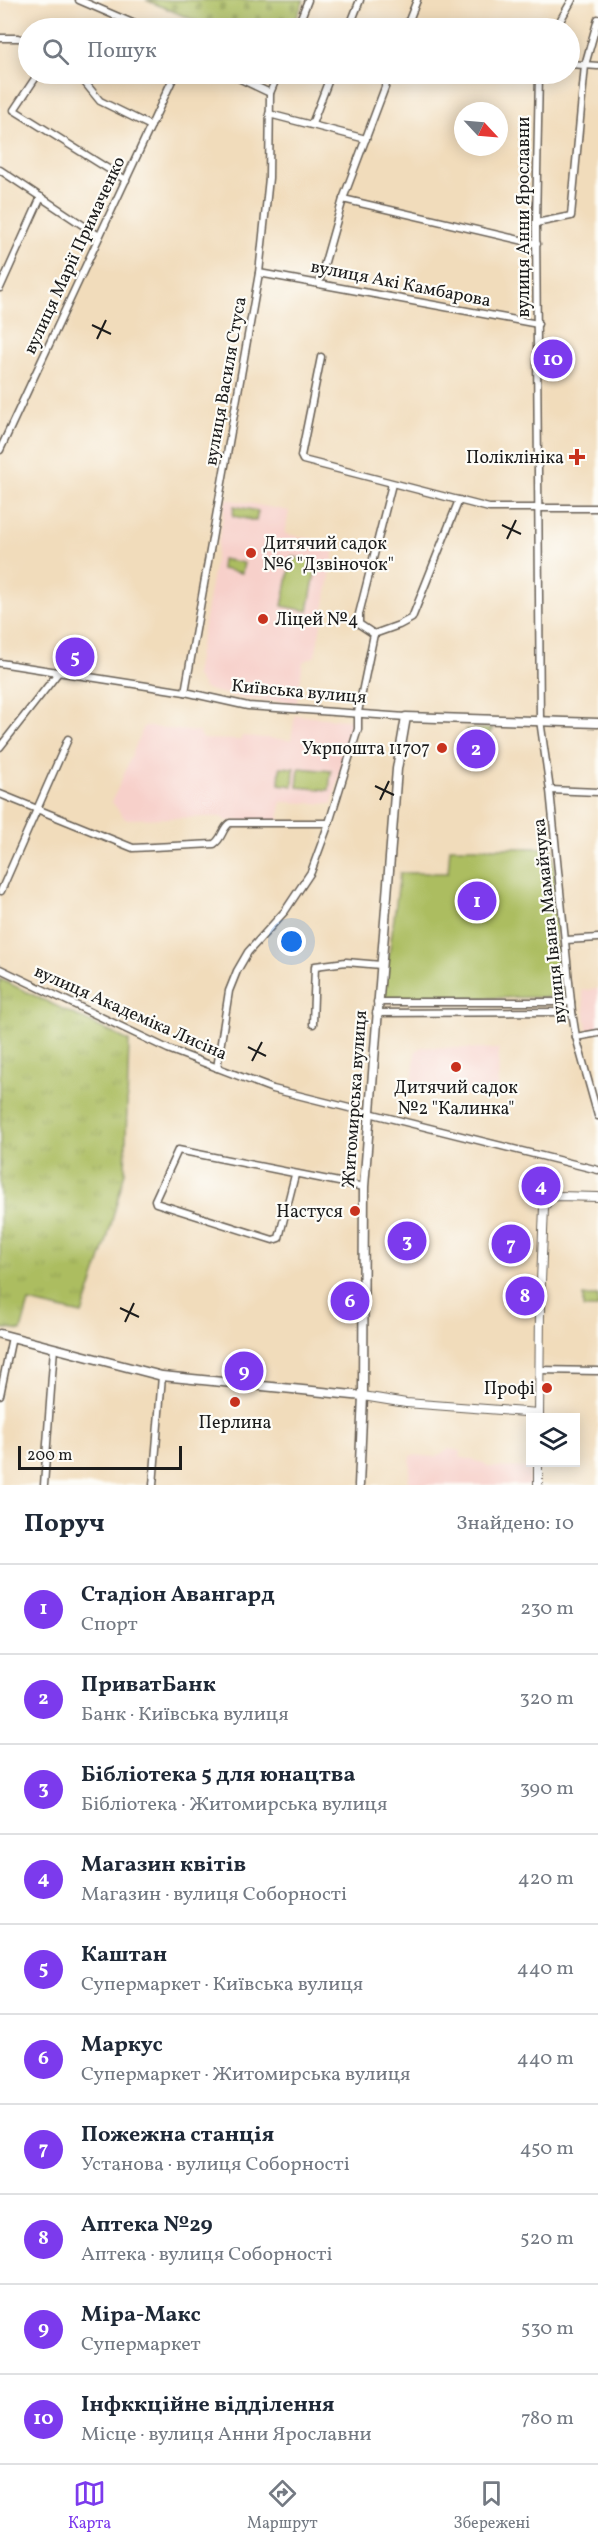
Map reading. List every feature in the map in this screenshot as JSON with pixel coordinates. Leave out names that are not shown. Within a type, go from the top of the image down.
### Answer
[{"type":"main road","name":"Київська вулиця","points":[[406,717],[598,723]]},
{"type":"main road","name":"Житомирська вулиця","points":[[359,1485],[363,1396],[363,1187],[397,770],[406,717]]},
{"type":"main road","points":[[0,1334],[162,1376],[363,1396]]},
{"type":"street","points":[[79,0],[121,18]]},
{"type":"street","points":[[301,18],[308,0]]},
{"type":"street","points":[[353,18],[360,0]]},
{"type":"street","points":[[410,18],[417,0]]},
{"type":"street","points":[[562,18],[572,0]]},
{"type":"street","points":[[536,223],[571,216],[585,65],[598,20]]},
{"type":"street","points":[[0,38],[18,38]]},
{"type":"street","points":[[580,65],[598,66]]},
{"type":"street","points":[[31,84],[14,110],[126,180]]},
{"type":"street","points":[[86,84],[100,101],[151,126]]},
{"type":"street","name":"вулиця Марії Примаченко","points":[[0,450],[170,84]]},
{"type":"street","points":[[251,84],[270,93]]},
{"type":"street","name":"вулиця Василя Стуса","points":[[185,692],[259,273],[269,178],[270,93],[274,84]]},
{"type":"street","points":[[312,124],[327,84]]},
{"type":"street","points":[[319,283],[343,199],[386,84]]},
{"type":"street","name":"вулиця Анни Ярославни","points":[[539,84],[536,223],[540,720]]},
{"type":"street","points":[[270,114],[366,139]]},
{"type":"street","points":[[0,170],[99,236]]},
{"type":"street","points":[[0,288],[40,197]]},
{"type":"street","points":[[343,199],[537,244]]},
{"type":"street","name":"вулиця Акі Камбарова","points":[[259,273],[538,324]]},
{"type":"street","points":[[321,357],[302,459],[489,508],[598,508]]},
{"type":"street","points":[[374,634],[359,624],[359,614],[392,484]]},
{"type":"street","points":[[374,634],[399,626],[412,618],[459,500]]},
{"type":"street","points":[[217,1068],[228,991],[237,971],[248,952],[285,911],[311,872],[329,823],[358,729],[358,712],[374,634]]},
{"type":"street","name":"Київська вулиця","points":[[0,663],[185,692],[248,706],[406,717]]},
{"type":"street","points":[[0,747],[58,673]]},
{"type":"street","name":"вулиця Івана Мамайчука","points":[[540,720],[550,790],[572,1012],[576,1037],[598,1116]]},
{"type":"street","points":[[2,891],[68,739]]},
{"type":"street","points":[[550,790],[598,792]]},
{"type":"street","points":[[0,794],[133,848],[214,844],[220,840],[226,825],[230,823],[329,823]]},
{"type":"street","points":[[566,940],[598,938]]},
{"type":"street","points":[[313,1024],[315,966],[346,962],[381,965]]},
{"type":"street","name":"вулиця Академіка Лисіна","points":[[0,969],[168,1049],[273,1089],[598,1170]]},
{"type":"street","points":[[377,1002],[572,1002]]},
{"type":"street","points":[[376,1013],[572,1012]]},
{"type":"street","points":[[576,1037],[598,1034]]},
{"type":"street","points":[[295,1175],[279,1238],[273,1240],[156,1203],[155,1200],[178,1150],[363,1187]]},
{"type":"street","points":[[539,1413],[544,1207],[551,1198],[558,1196],[598,1197]]},
{"type":"street","points":[[0,1395],[12,1337]]},
{"type":"street","points":[[44,1485],[54,1348]]},
{"type":"street","points":[[539,1370],[598,1371]]},
{"type":"street","points":[[153,1485],[162,1376]]},
{"type":"street","points":[[363,1396],[406,1403],[526,1414]]},
{"type":"street","points":[[538,1467],[538,1485]]},
{"type":"shaded area","name":"Ліцей №4","points":[[226,499],[289,511],[285,534],[336,544],[315,656],[303,662],[297,703],[245,699],[212,691],[204,688],[195,675]]},
{"type":"shaded area","points":[[295,715],[354,721],[332,804],[281,802],[279,821],[228,821],[220,817],[125,819],[112,802],[144,726],[199,732],[203,739],[240,740],[242,736],[291,740]]},
{"type":"shaded area","points":[[598,989],[598,1028],[587,1030],[582,990]]},
{"type":"shaded area","name":"Дитячий садок №2 \"Калинка\"","points":[[422,1047],[499,1049],[498,1098],[450,1094],[412,1082],[415,1052]]},
{"type":"shaded area","points":[[449,1449],[461,1451],[460,1457],[484,1463],[487,1467],[530,1468],[529,1485],[408,1485],[411,1455],[435,1457]]},
{"type":"green space","points":[[146,0],[304,0],[296,18],[189,18]]},
{"type":"green space","points":[[234,506],[258,511],[256,521],[233,516]]},
{"type":"green space","points":[[292,557],[317,562],[308,611],[282,606]]},
{"type":"green space","points":[[222,559],[244,563],[242,573],[221,569]]},
{"type":"green space","points":[[466,729],[493,729],[486,736],[469,735]]},
{"type":"green space","points":[[280,767],[294,768],[293,786],[279,784]]},
{"type":"green space","points":[[299,768],[331,771],[329,790],[297,787]]},
{"type":"green space","points":[[450,848],[552,848],[561,930],[555,931],[556,949],[562,948],[567,997],[383,999],[400,873],[448,873]]},
{"type":"green space","points":[[0,979],[129,1041],[125,1172],[106,1243],[82,1314],[29,1302],[21,1331],[0,1328]]},
{"type":"green space","points":[[583,1296],[598,1296],[598,1308],[583,1308]]},
{"type":"place","name":"Інфккційне відділення","points":[[553,359]]},
{"type":"place","name":"Поліклініка","points":[[577,457]]},
{"type":"place","name":"Дитячий садок №6 \"Дзвіночок\"","points":[[251,553]]},
{"type":"place","name":"Ліцей №4","points":[[263,619]]},
{"type":"place","name":"Каштан","points":[[75,657]]},
{"type":"place","name":"Укрпошта 11707","points":[[442,748]]},
{"type":"place","name":"ПриватБанк","points":[[476,749]]},
{"type":"place","name":"Стадіон Авангард","points":[[477,901]]},
{"type":"place","name":"Дитячий садок №2 \"Калинка\"","points":[[456,1067]]},
{"type":"place","name":"Магазин квітів","points":[[541,1186]]},
{"type":"place","name":"Настуся","points":[[355,1211]]},
{"type":"place","name":"Бібліотека 5 для юнацтва","points":[[407,1241]]},
{"type":"place","name":"Пожежна станція","points":[[511,1244]]},
{"type":"place","name":"Аптека №29","points":[[525,1296]]},
{"type":"place","name":"Маркус","points":[[350,1301]]},
{"type":"place","name":"Міра-Макс","points":[[244,1371]]},
{"type":"place","name":"Профі","points":[[547,1388]]},
{"type":"place","name":"Перлина","points":[[235,1402]]}]
